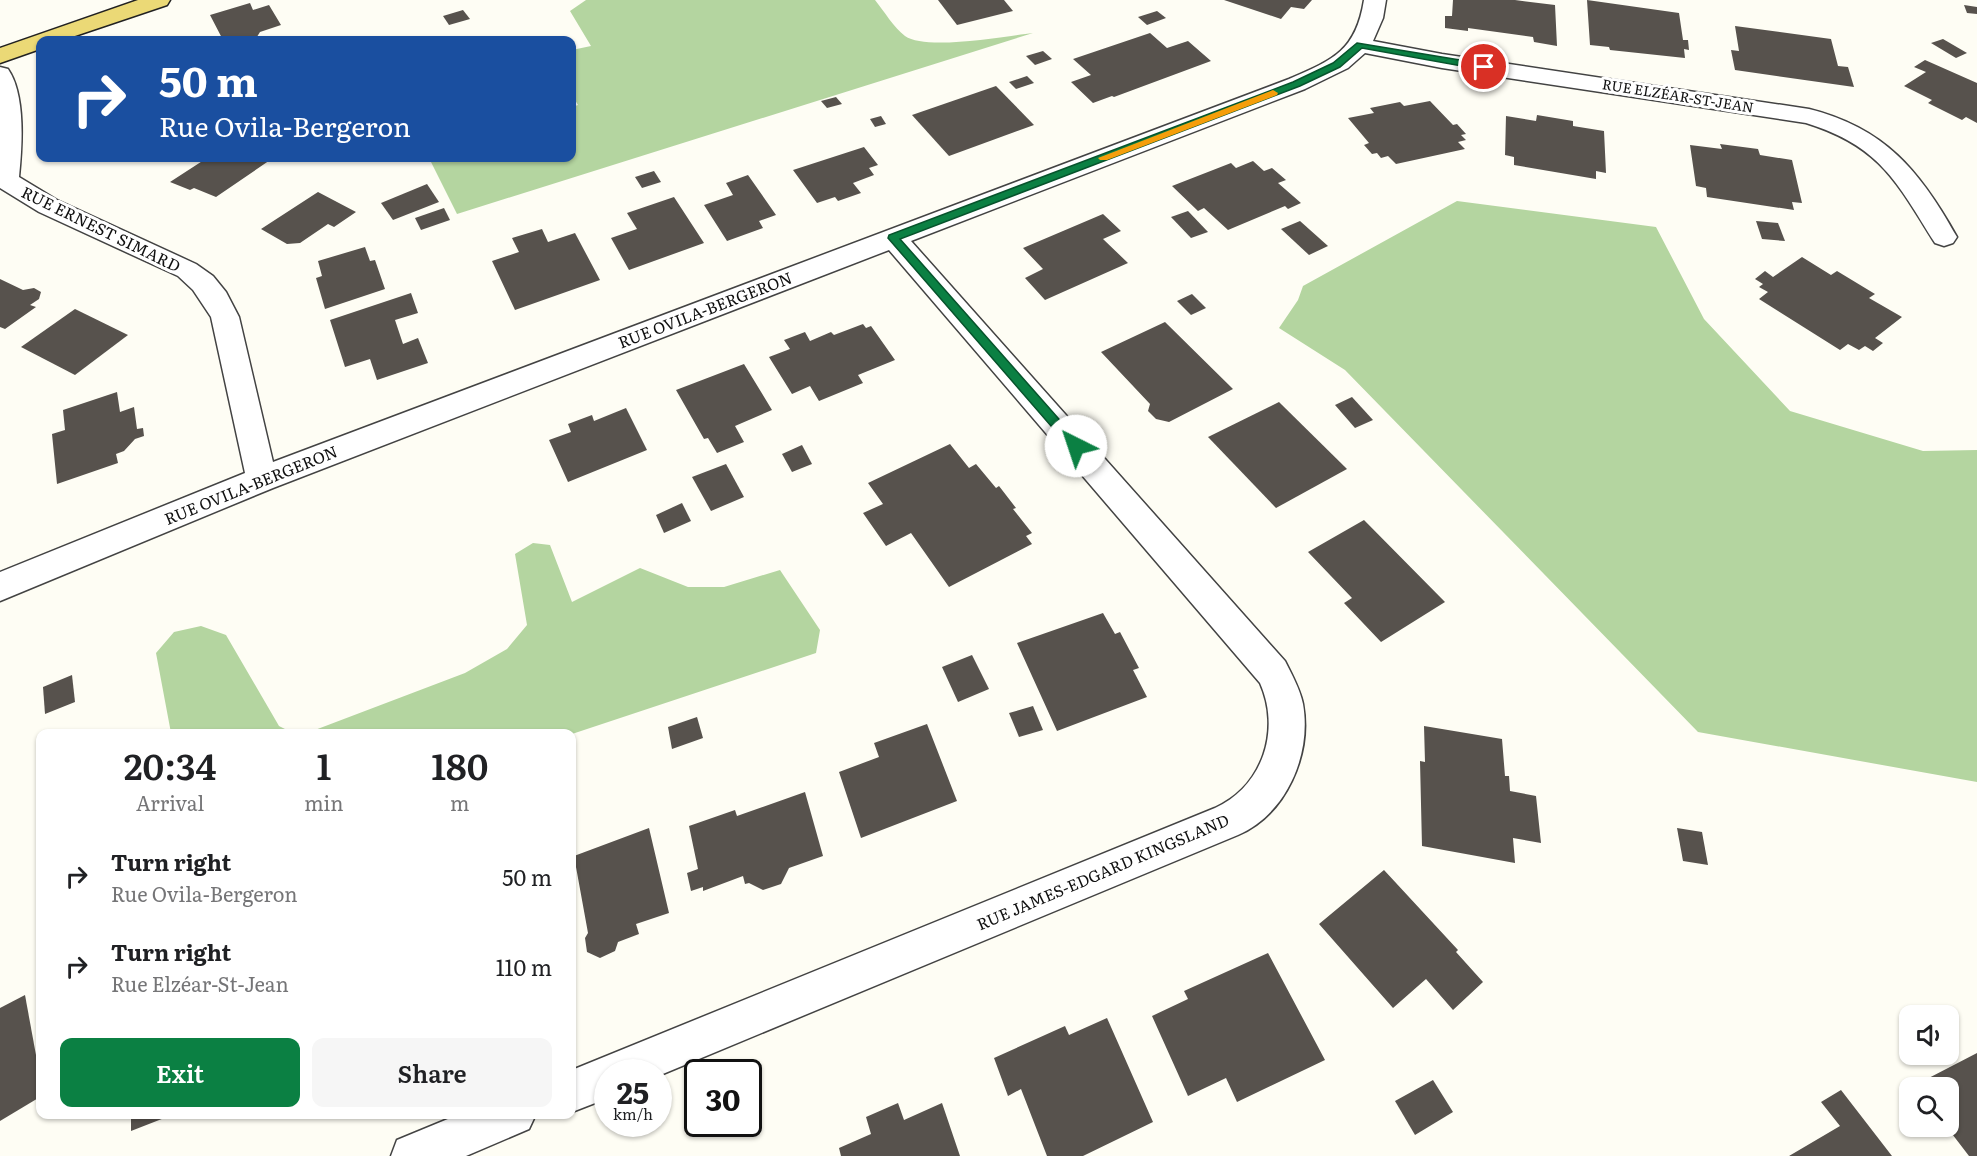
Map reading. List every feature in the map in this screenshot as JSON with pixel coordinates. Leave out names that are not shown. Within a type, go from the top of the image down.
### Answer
[{"type":"main road","points":[[56,36],[159,0]]},
{"type":"main road","points":[[0,56],[36,43]]},
{"type":"street","name":"RUE OVILA-BERGERON","points":[[0,587],[262,479],[1297,84],[1336,65],[1360,45],[1372,23],[1376,0]]},
{"type":"street","name":"RUE ELZÉAR-ST-JEAN","points":[[1360,45],[1442,61],[1830,121],[1868,140],[1892,162],[1913,186],[1944,237]]},
{"type":"street","name":"RUE ERNEST SIMARD","points":[[0,74],[9,113],[10,145],[3,179],[48,206],[187,270],[203,283],[216,299],[225,316],[262,479]]},
{"type":"street","name":"RUE JAMES-EDGARD KINGSLAND","points":[[648,1059],[1214,827],[1244,812],[1267,789],[1282,762],[1288,732],[1285,701],[1274,672],[893,238]]},
{"type":"street","points":[[576,1089],[594,1082]]},
{"type":"street","points":[[412,1156],[502,1119]]},
{"type":"green space","points":[[586,0],[875,0],[901,33],[915,40],[947,42],[1033,33],[457,214],[431,162],[576,162],[576,106],[578,105],[576,102],[576,49],[591,46],[570,11]]},
{"type":"green space","points":[[1457,201],[1656,227],[1704,319],[1790,411],[1923,451],[1977,450],[1977,782],[1698,732],[1345,370],[1279,328],[1298,300],[1303,286]]},
{"type":"green space","points":[[533,543],[550,545],[572,602],[640,568],[688,587],[724,587],[780,570],[820,630],[816,653],[576,733],[576,729],[318,729],[465,673],[507,649],[527,625],[515,554]]},
{"type":"green space","points":[[201,626],[226,635],[279,726],[285,729],[170,729],[156,653],[174,632]]},
{"type":"building","points":[[938,0],[1004,0],[1013,11],[957,25]]},
{"type":"building","points":[[1224,0],[1312,0],[1304,9],[1291,7],[1281,19]]},
{"type":"building","points":[[1453,0],[1515,0],[1555,5],[1557,46],[1534,42],[1533,37],[1468,28],[1468,31],[1445,28],[1445,16],[1452,16]]},
{"type":"building","points":[[1587,0],[1679,13],[1683,40],[1688,40],[1689,50],[1684,49],[1685,58],[1610,50],[1609,47],[1590,45]]},
{"type":"building","points":[[250,3],[253,10],[269,5],[281,25],[260,32],[258,36],[221,36],[210,15]]},
{"type":"building","points":[[1964,5],[1977,7],[1977,14],[1967,13]]},
{"type":"building","points":[[463,10],[470,19],[449,25],[443,16]]},
{"type":"building","points":[[1157,11],[1166,18],[1147,25],[1138,17]]},
{"type":"building","points":[[1735,26],[1831,39],[1838,66],[1848,67],[1854,87],[1735,70],[1731,50],[1739,51]]},
{"type":"building","points":[[1150,33],[1167,48],[1188,41],[1211,61],[1093,103],[1071,82],[1091,75],[1073,59]]},
{"type":"building","points":[[1943,39],[1967,53],[1956,58],[1931,43]]},
{"type":"building","points":[[1043,51],[1052,59],[1035,65],[1026,56]]},
{"type":"building","points":[[1925,60],[1977,83],[1977,123],[1966,117],[1962,120],[1928,103],[1932,100],[1904,86],[1926,72],[1914,67]]},
{"type":"building","points":[[1027,76],[1034,83],[1016,89],[1009,82]]},
{"type":"building","points":[[996,86],[1034,125],[949,156],[912,115]]},
{"type":"building","points":[[836,97],[842,104],[827,108],[821,101]]},
{"type":"building","points":[[1430,101],[1453,125],[1457,124],[1466,134],[1461,135],[1466,140],[1458,142],[1465,149],[1396,164],[1388,156],[1381,158],[1377,153],[1372,154],[1364,145],[1369,143],[1348,118],[1374,113],[1370,108],[1400,102],[1404,106]]},
{"type":"building","points":[[1537,115],[1573,121],[1573,126],[1604,131],[1606,173],[1596,171],[1596,179],[1514,165],[1514,157],[1505,155],[1506,116],[1536,121]]},
{"type":"building","points":[[881,116],[886,124],[875,127],[870,119]]},
{"type":"building","points":[[1720,144],[1758,149],[1760,155],[1792,160],[1802,203],[1792,202],[1794,210],[1707,197],[1706,188],[1696,186],[1690,145],[1722,149]]},
{"type":"building","points":[[864,147],[878,165],[869,168],[874,175],[853,183],[861,193],[838,201],[835,197],[817,203],[793,170]]},
{"type":"building","points":[[1253,161],[1264,171],[1272,168],[1286,180],[1278,183],[1301,203],[1288,209],[1285,206],[1228,230],[1204,208],[1198,211],[1172,186],[1231,163],[1236,168]]},
{"type":"building","points":[[201,162],[267,162],[216,197],[170,182]]},
{"type":"building","points":[[654,171],[661,182],[642,188],[635,177]]},
{"type":"building","points":[[748,175],[776,215],[759,221],[763,228],[727,241],[704,205],[733,195],[726,183]]},
{"type":"building","points":[[427,184],[439,202],[393,220],[381,203]]},
{"type":"building","points":[[318,192],[356,212],[334,227],[328,224],[300,243],[287,244],[261,229]]},
{"type":"building","points":[[674,197],[704,243],[629,270],[611,238],[637,229],[627,213]]},
{"type":"building","points":[[444,208],[450,220],[421,230],[415,218]]},
{"type":"building","points":[[1188,211],[1208,232],[1191,238],[1171,217]]},
{"type":"building","points":[[1103,214],[1121,231],[1103,239],[1128,263],[1045,300],[1025,278],[1043,269],[1023,248]]},
{"type":"building","points":[[1300,221],[1328,246],[1309,255],[1281,229]]},
{"type":"building","points":[[1756,221],[1778,223],[1785,241],[1762,239]]},
{"type":"building","points":[[542,229],[548,242],[575,233],[600,280],[515,310],[492,261],[519,252],[512,238]]},
{"type":"building","points":[[365,247],[370,261],[375,260],[385,289],[325,309],[316,278],[322,276],[318,261]]},
{"type":"building","points":[[1802,257],[1831,275],[1837,271],[1875,294],[1869,298],[1902,317],[1875,338],[1883,343],[1873,351],[1865,346],[1859,350],[1848,344],[1840,350],[1759,299],[1768,292],[1759,287],[1763,284],[1755,279],[1765,271],[1773,277]]},
{"type":"building","points":[[0,279],[23,290],[34,288],[41,292],[39,299],[30,305],[36,307],[5,329],[0,327]]},
{"type":"building","points":[[411,293],[418,313],[395,320],[403,344],[418,338],[428,363],[377,380],[370,359],[345,367],[330,320]]},
{"type":"building","points":[[1192,294],[1206,308],[1191,315],[1177,301]]},
{"type":"building","points":[[75,309],[128,335],[75,375],[21,347]]},
{"type":"building","points":[[1165,322],[1233,389],[1169,422],[1156,419],[1148,411],[1150,404],[1101,352]]},
{"type":"building","points":[[863,324],[866,328],[871,326],[895,360],[858,375],[863,383],[819,401],[810,386],[792,394],[769,357],[790,349],[784,340],[805,332],[810,341],[831,332],[834,335]]},
{"type":"building","points":[[744,364],[772,410],[735,426],[744,442],[717,453],[708,438],[704,439],[676,390]]},
{"type":"building","points":[[117,392],[120,412],[134,407],[137,429],[143,428],[144,436],[135,439],[124,451],[116,454],[118,463],[57,484],[52,434],[65,430],[63,410]]},
{"type":"building","points":[[1352,397],[1373,420],[1355,428],[1335,405]]},
{"type":"building","points":[[1279,402],[1347,469],[1276,508],[1208,437]]},
{"type":"building","points":[[626,408],[647,450],[568,482],[549,440],[571,432],[568,424],[592,415],[594,421]]},
{"type":"building","points":[[950,444],[969,468],[976,464],[996,488],[999,486],[1032,533],[1026,536],[1032,544],[949,587],[911,533],[886,546],[863,513],[883,504],[868,483]]},
{"type":"building","points":[[802,445],[812,464],[792,472],[782,454]]},
{"type":"building","points":[[726,464],[744,497],[711,511],[692,477]]},
{"type":"building","points":[[682,503],[691,521],[664,533],[656,515]]},
{"type":"building","points":[[1364,520],[1445,602],[1381,642],[1344,603],[1352,598],[1308,552]]},
{"type":"building","points":[[1103,613],[1115,634],[1120,632],[1139,668],[1133,670],[1147,697],[1057,731],[1017,643]]},
{"type":"building","points":[[972,655],[989,689],[958,702],[942,667]]},
{"type":"building","points":[[72,675],[75,702],[45,714],[43,687]]},
{"type":"building","points":[[1033,706],[1043,730],[1019,737],[1009,713]]},
{"type":"building","points":[[697,717],[703,738],[672,749],[668,727]]},
{"type":"building","points":[[927,724],[957,801],[861,838],[839,772],[879,757],[874,743]]},
{"type":"building","points":[[1424,726],[1502,739],[1505,776],[1509,776],[1510,791],[1536,796],[1541,843],[1513,838],[1515,863],[1422,846],[1420,761],[1425,762]]},
{"type":"building","points":[[805,792],[823,856],[789,868],[781,884],[763,890],[749,883],[745,884],[743,876],[703,891],[703,887],[691,891],[687,873],[698,869],[689,826],[735,810],[737,816]]},
{"type":"building","points":[[649,828],[669,913],[636,924],[639,934],[618,942],[615,951],[600,958],[587,952],[585,938],[588,933],[576,855]]},
{"type":"building","points":[[1677,828],[1702,832],[1708,865],[1683,861]]},
{"type":"building","points":[[1384,870],[1458,950],[1456,952],[1483,982],[1453,1010],[1426,979],[1393,1008],[1319,924]]},
{"type":"building","points":[[1268,953],[1325,1060],[1237,1102],[1226,1078],[1188,1096],[1152,1016],[1188,999],[1184,991]]},
{"type":"building","points":[[25,995],[36,1055],[36,1099],[0,1121],[0,1008]]},
{"type":"building","points":[[1107,1018],[1153,1122],[1083,1156],[1047,1156],[1021,1089],[1008,1096],[994,1058],[1065,1026],[1069,1035]]},
{"type":"building","points":[[1977,1053],[1977,1156],[1969,1156],[1954,1137],[1959,1137],[1959,1077],[1931,1077],[1954,1065],[1959,1065],[1959,1062]]},
{"type":"building","points":[[1433,1080],[1453,1112],[1415,1135],[1395,1101]]},
{"type":"building","points":[[1841,1090],[1892,1156],[1789,1156],[1840,1126],[1821,1102]]},
{"type":"building","points":[[898,1103],[904,1120],[942,1103],[960,1156],[841,1156],[839,1148],[871,1134],[866,1117]]},
{"type":"building","points":[[131,1119],[162,1119],[131,1131]]},
{"type":"slow traffic","points":[[1103,158],[1273,93]]},
{"type":"route","points":[[1076,446],[893,238],[1297,84],[1336,65],[1350,56],[1360,45],[1484,67]]}]
